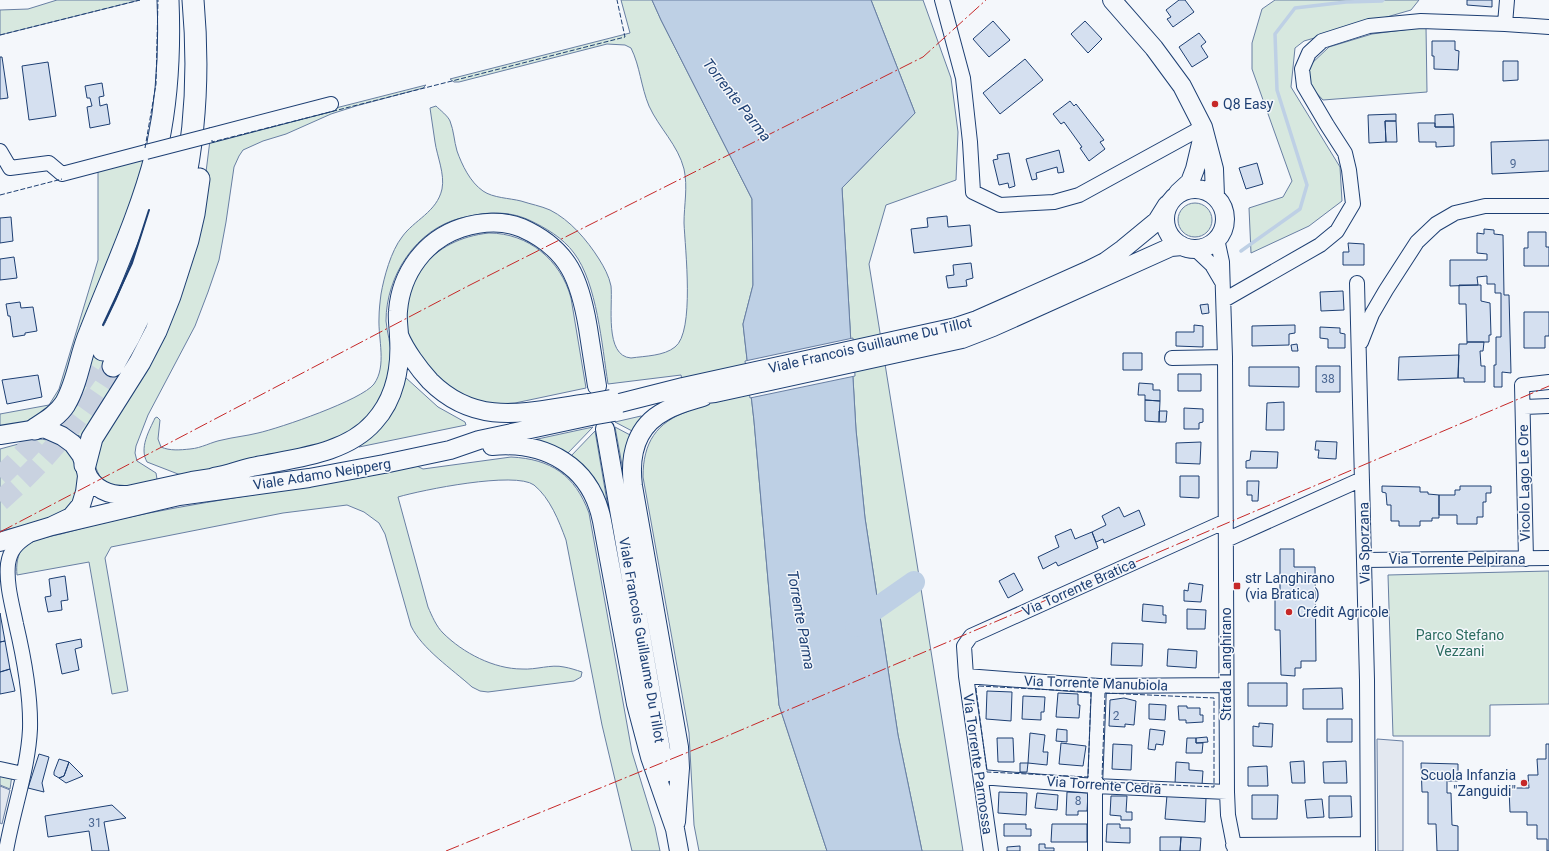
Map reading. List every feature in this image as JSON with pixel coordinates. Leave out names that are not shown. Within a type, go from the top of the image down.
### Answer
[{"type":"highway","points":[[168,0],[169,70],[164,110],[162,148],[163,202],[148,253],[128,301],[108,358],[134,328],[152,292],[170,245],[182,200],[194,128],[196,32]]},
{"type":"highway","points":[[35,429],[57,414],[64,406],[72,389],[85,343],[133,226],[178,109],[179,69],[176,0]]},
{"type":"highway","points":[[86,468],[92,438],[140,362],[156,331],[176,283],[193,221],[205,136],[203,95],[193,0]]},
{"type":"main road","points":[[1112,0],[1154,48],[1182,86],[1204,130],[1214,168],[1215,196]]},
{"type":"main road","points":[[1173,199],[1190,182],[1195,170],[1204,130]]},
{"type":"main road","points":[[1173,199],[1190,189],[1204,190],[1215,196],[1221,204],[1224,213],[1225,222],[1217,239],[1207,246],[1189,248]]},
{"type":"main road","name":"Strada Langhirano","points":[[1173,199],[1164,217],[1166,229],[1172,239],[1189,248]]},
{"type":"main road","name":"Viale Francois Guillaume Du Tillot","points":[[590,410],[616,404],[685,395],[715,393],[910,345],[946,330],[977,320],[1096,266],[1123,249],[1157,221],[1173,199]]},
{"type":"main road","points":[[214,477],[246,468],[331,450],[360,436],[374,422],[381,414],[391,396],[398,370],[398,310],[404,282],[414,263],[429,246],[445,235],[464,227],[487,223],[512,225],[532,233],[551,246],[561,256],[574,274],[583,301],[597,386]]},
{"type":"main road","name":"Viale Francois Guillaume Du Tillot","points":[[685,395],[910,345],[952,342],[978,334],[1171,247],[1189,248]]},
{"type":"main road","points":[[399,334],[415,362],[427,377],[449,397],[471,408],[485,412],[510,413],[590,410]]},
{"type":"main road","points":[[675,829],[680,768],[679,747],[633,486],[632,462],[637,441],[649,423],[685,395]]},
{"type":"main road","name":"Viale Adamo Neipperg","points":[[0,434],[44,428],[62,436],[72,444],[81,455],[90,479],[97,487],[106,492],[117,495],[128,495],[214,477],[247,476],[354,460],[590,410]]},
{"type":"main road","name":"Viale Adamo Neipperg","points":[[45,528],[179,496],[334,474],[446,451],[475,441],[590,410]]},
{"type":"main road","name":"Viale Francois Guillaume Du Tillot","points":[[605,429],[679,851]]},
{"type":"main road","points":[[446,451],[500,445],[530,446],[550,453],[564,461],[589,486],[600,512],[637,708],[650,757],[675,829]]},
{"type":"main road","points":[[0,542],[64,521],[77,512],[85,492],[87,476],[86,468]]},
{"type":"street","points":[[942,0],[963,78],[970,142],[972,192],[1000,205],[1054,202],[1079,195],[1204,130]]},
{"type":"street","points":[[1505,24],[1507,0]]},
{"type":"street","points":[[1224,300],[1320,245],[1337,231],[1353,204],[1350,170],[1345,153],[1324,122],[1304,86],[1302,68],[1309,53],[1322,41],[1369,26],[1421,21],[1549,27]]},
{"type":"street","points":[[0,151],[10,168],[49,163],[62,174],[331,104]]},
{"type":"street","points":[[1359,348],[1372,314],[1386,290],[1417,242],[1436,224],[1455,213],[1484,206],[1549,206]]},
{"type":"street","name":"Strada Langhirano","points":[[1217,239],[1222,262],[1226,357],[1226,792],[1234,848]]},
{"type":"street","name":"Strada Langhirano","points":[[1189,248],[1212,265],[1223,284]]},
{"type":"street","name":"Via Sporzana","points":[[1357,283],[1368,729],[1368,847]]},
{"type":"street","points":[[1172,358],[1226,357]]},
{"type":"street","name":"Vicolo Lago Le Ore","points":[[1526,559],[1522,385],[1549,382]]},
{"type":"street","name":"Vicolo Lago Le Ore","points":[[1522,407],[1549,406]]},
{"type":"street","points":[[1226,540],[1362,479]]},
{"type":"street","name":"Via Torrente Bratica","points":[[966,676],[964,646],[971,636],[1226,521]]},
{"type":"street","points":[[4,846],[23,774],[30,735],[30,705],[9,591],[8,565],[13,549],[18,542],[45,528]]},
{"type":"street","name":"Via Torrente Pelpirana","points":[[1364,560],[1549,558]]},
{"type":"street","points":[[0,576],[9,591]]},
{"type":"street","name":"Via Torrente Manubiola","points":[[966,676],[1099,686],[1226,685]]},
{"type":"street","name":"Via Torrente Parmossa","points":[[966,676],[991,851]]},
{"type":"street","points":[[1095,851],[1095,786],[1099,686]]},
{"type":"street","points":[[0,769],[23,774]]},
{"type":"street","name":"Via Torrente Cedra","points":[[981,776],[1095,786],[1226,792]]},
{"type":"street","points":[[1234,848],[1368,847]]},
{"type":"green space","points":[[57,0],[140,0],[0,35],[0,10],[28,9]]},
{"type":"green space","points":[[621,0],[652,0],[752,199],[753,285],[743,324],[754,421],[779,705],[827,851],[699,851],[694,825],[689,733],[643,477],[646,454],[654,435],[668,421],[689,411],[681,375],[608,384],[601,334],[593,298],[582,266],[574,253],[565,243],[542,226],[521,217],[504,213],[478,214],[445,224],[430,232],[417,244],[398,272],[391,287],[387,304],[386,321],[391,356],[388,387],[368,420],[358,429],[343,438],[336,442],[324,445],[185,475],[178,474],[147,462],[145,457],[144,445],[150,428],[157,417],[160,420],[158,439],[161,447],[183,450],[254,434],[301,420],[354,398],[374,384],[378,377],[381,361],[379,309],[382,287],[388,264],[394,249],[402,237],[435,204],[442,189],[442,171],[435,142],[430,108],[436,106],[449,119],[461,162],[470,178],[478,187],[491,195],[521,201],[550,210],[578,231],[589,245],[608,275],[611,286],[613,339],[617,349],[622,355],[631,358],[654,355],[671,350],[675,347],[681,338],[685,325],[687,308],[687,269],[684,223],[686,189],[684,169],[673,144],[649,106],[631,48],[625,45],[607,44],[459,82],[454,82],[450,79],[630,33]]},
{"type":"green space","points":[[871,0],[923,0],[951,78],[958,132],[956,180],[886,205],[869,264],[963,851],[922,851],[898,735],[865,518],[856,430],[842,188],[915,113]]},
{"type":"green space","points":[[1275,0],[1419,0],[1411,10],[1304,41],[1295,48],[1291,87],[1340,167],[1342,201],[1309,226],[1251,253],[1249,208],[1283,197],[1292,181],[1252,69],[1252,43],[1262,9]]},
{"type":"green space","points":[[1426,27],[1427,92],[1323,100],[1310,86],[1309,66],[1329,47],[1372,34]]},
{"type":"green space","points":[[426,85],[423,88],[331,114],[286,134],[263,141],[243,150],[234,167],[219,260],[208,292],[195,326],[148,415],[136,446],[135,453],[137,461],[156,473],[157,479],[148,483],[121,487],[113,486],[101,478],[97,471],[94,453],[202,204],[210,140]]},
{"type":"green space","points":[[147,157],[65,389],[41,418],[0,430],[0,414],[49,405],[59,389],[98,260],[98,169]]},
{"type":"green space","points":[[152,200],[128,271],[96,339],[120,376],[146,337],[83,437],[81,437],[60,424]]},
{"type":"green space","points":[[1195,203],[1201,204],[1207,208],[1211,214],[1211,226],[1207,232],[1201,236],[1195,237],[1189,236],[1183,232],[1179,226],[1178,220],[1179,214],[1183,208],[1189,204]]},
{"type":"green space","points":[[489,233],[503,234],[517,238],[529,244],[541,251],[559,272],[566,284],[571,298],[586,388],[515,403],[496,404],[477,401],[446,387],[432,375],[409,338],[407,317],[408,298],[414,281],[423,266],[435,254],[451,244],[469,237]]},
{"type":"green space","points":[[405,377],[438,407],[465,422],[466,425],[359,447],[358,446]]},
{"type":"green space","points":[[641,416],[643,417],[634,432],[615,422]]},
{"type":"green space","points":[[593,427],[567,454],[533,440]]},
{"type":"green space","points":[[615,427],[632,436],[627,492]]},
{"type":"green space","points":[[595,431],[613,536],[570,457]]},
{"type":"green space","points":[[37,439],[56,443],[70,454],[75,462],[77,471],[78,480],[76,494],[71,505],[53,518],[0,531],[0,449]]},
{"type":"green space","points":[[511,457],[538,461],[560,472],[577,488],[589,513],[632,752],[655,827],[660,851],[632,851],[602,725],[566,540],[557,518],[545,496],[534,485],[524,481],[489,481],[447,486],[398,497],[428,607],[436,624],[443,633],[469,653],[490,663],[511,668],[527,669],[559,666],[582,672],[581,677],[574,681],[488,692],[480,691],[472,687],[422,643],[411,626],[385,534],[379,523],[364,512],[347,505],[283,513],[111,547],[105,558],[128,691],[112,694],[89,562],[17,575],[18,556],[27,544],[41,538],[119,519],[417,466],[423,469]]},
{"type":"green space","name":"Parco Stefano Vezzani","points":[[1549,571],[1549,704],[1490,705],[1490,736],[1393,736],[1388,575]]},
{"type":"green space","points":[[0,774],[12,775],[10,789],[0,785]]},
{"type":"shaded area","points":[[1377,739],[1403,741],[1403,851],[1378,851]]},
{"type":"shaded area","points":[[0,786],[10,790],[2,824],[0,823]]},
{"type":"water","name":"Torrente Parma","points":[[652,0],[871,0],[915,113],[842,188],[856,430],[865,518],[898,735],[922,851],[827,851],[779,705],[754,421],[743,324],[753,285],[752,199]]},
{"type":"pier","points":[[853,338],[855,376],[750,398],[745,361]]},
{"type":"building","points":[[1179,0],[1185,0],[1194,12],[1173,27],[1167,19],[1171,17],[1166,10]]},
{"type":"building","points":[[1467,0],[1492,0],[1492,7],[1467,5]]},
{"type":"building","points":[[993,21],[1010,40],[989,57],[973,39]]},
{"type":"building","points":[[1085,21],[1102,39],[1088,53],[1071,34]]},
{"type":"building","points":[[1199,33],[1206,42],[1201,46],[1208,57],[1192,67],[1179,47]]},
{"type":"building","points":[[1432,41],[1455,41],[1455,50],[1459,51],[1458,70],[1434,69]]},
{"type":"building","points":[[0,57],[2,57],[8,98],[0,99]]},
{"type":"building","points":[[1025,59],[1043,80],[1000,114],[983,93]]},
{"type":"building","points":[[1503,61],[1518,61],[1518,80],[1503,81]]},
{"type":"building","points":[[48,62],[56,116],[29,120],[22,66]]},
{"type":"building","points":[[102,83],[104,96],[99,97],[100,106],[107,104],[110,124],[90,128],[87,107],[92,106],[90,98],[87,98],[85,86]]},
{"type":"building","points":[[1070,101],[1074,106],[1076,104],[1104,140],[1100,142],[1105,149],[1089,161],[1080,148],[1082,147],[1064,122],[1061,124],[1053,114]]},
{"type":"building","points":[[1396,114],[1396,121],[1385,121],[1386,142],[1369,143],[1368,115]]},
{"type":"building","points":[[1453,114],[1454,127],[1435,127],[1435,115]]},
{"type":"building","points":[[1385,121],[1396,121],[1397,142],[1386,142]]},
{"type":"building","points":[[1418,123],[1435,123],[1435,127],[1454,127],[1454,146],[1436,147],[1436,142],[1419,142]]},
{"type":"building","points":[[1549,140],[1549,171],[1492,174],[1491,142]]},
{"type":"building","points":[[1059,150],[1064,172],[1058,173],[1057,167],[1036,173],[1037,179],[1032,180],[1026,159]]},
{"type":"building","points":[[1009,153],[1015,186],[1009,188],[1008,183],[999,185],[993,160],[998,159],[997,155]]},
{"type":"building","points":[[1257,163],[1263,184],[1246,189],[1239,168]]},
{"type":"building","points":[[947,216],[948,227],[970,225],[972,246],[914,253],[911,229],[928,227],[927,218]]},
{"type":"building","points":[[11,217],[13,241],[0,243],[0,218]]},
{"type":"building","points":[[1484,229],[1494,230],[1494,234],[1503,235],[1504,295],[1509,295],[1511,373],[1502,372],[1502,387],[1494,387],[1496,337],[1501,337],[1501,293],[1495,293],[1495,284],[1487,284],[1487,276],[1477,277],[1478,285],[1450,286],[1450,260],[1487,260],[1487,254],[1477,253],[1477,233],[1484,234]]},
{"type":"building","points":[[1528,232],[1546,232],[1546,247],[1549,247],[1549,266],[1524,266],[1524,248],[1528,248]]},
{"type":"building","points":[[1348,243],[1364,244],[1364,265],[1343,265],[1343,252],[1349,252]]},
{"type":"building","points":[[14,257],[17,278],[0,280],[0,259]]},
{"type":"building","points":[[971,263],[973,278],[966,280],[967,286],[948,288],[946,276],[954,275],[953,265]]},
{"type":"building","points":[[1459,285],[1481,285],[1481,301],[1490,303],[1491,335],[1489,335],[1489,342],[1467,342],[1466,304],[1459,304]]},
{"type":"building","points":[[1343,291],[1344,310],[1321,311],[1320,292]]},
{"type":"building","points":[[20,302],[21,308],[33,307],[37,331],[13,337],[10,316],[8,316],[6,304]]},
{"type":"building","points":[[1208,304],[1209,313],[1202,314],[1200,305]]},
{"type":"building","points":[[1524,312],[1549,312],[1549,336],[1545,336],[1545,348],[1524,348]]},
{"type":"building","points":[[1194,325],[1203,326],[1203,347],[1176,346],[1176,332],[1194,332]]},
{"type":"building","points":[[1295,325],[1295,333],[1289,334],[1289,345],[1252,346],[1252,326]]},
{"type":"building","points":[[1320,327],[1340,328],[1340,333],[1345,334],[1345,348],[1328,348],[1328,339],[1320,338]]},
{"type":"building","points":[[1467,342],[1484,342],[1483,351],[1480,351],[1481,366],[1485,366],[1485,382],[1464,382],[1464,378],[1458,378],[1459,344],[1467,344]]},
{"type":"building","points":[[1297,344],[1298,351],[1292,351],[1291,345]]},
{"type":"building","points":[[1123,353],[1142,353],[1142,370],[1123,370]]},
{"type":"building","points":[[1459,355],[1458,378],[1398,380],[1399,357]]},
{"type":"building","points":[[1316,366],[1340,366],[1340,392],[1316,392]]},
{"type":"building","points":[[1249,367],[1299,367],[1299,387],[1249,386]]},
{"type":"building","points":[[1178,374],[1201,374],[1201,391],[1178,391]]},
{"type":"building","points":[[38,375],[42,397],[7,404],[2,380]]},
{"type":"building","points":[[1139,383],[1153,384],[1153,390],[1160,390],[1160,401],[1145,400],[1145,395],[1138,395]]},
{"type":"building","points":[[1145,400],[1160,401],[1159,422],[1145,421]]},
{"type":"building","points":[[1284,402],[1284,430],[1266,430],[1267,403]]},
{"type":"building","points":[[1184,408],[1203,409],[1203,422],[1199,423],[1199,429],[1184,429]]},
{"type":"building","points":[[1159,411],[1167,411],[1166,422],[1159,422]]},
{"type":"building","points":[[1316,441],[1337,442],[1336,459],[1318,458],[1319,450],[1315,450]]},
{"type":"building","points":[[1201,442],[1200,464],[1176,463],[1176,443]]},
{"type":"building","points":[[1251,451],[1278,452],[1277,468],[1246,468],[1246,461],[1250,460]]},
{"type":"building","points":[[1180,476],[1199,476],[1199,498],[1180,497]]},
{"type":"building","points":[[1247,481],[1259,481],[1258,501],[1252,501],[1252,495],[1247,495]]},
{"type":"building","points":[[1382,486],[1420,487],[1420,492],[1428,492],[1428,494],[1439,495],[1439,518],[1432,518],[1432,521],[1420,521],[1420,526],[1399,526],[1399,521],[1391,521],[1391,505],[1387,505],[1386,493],[1382,492]]},
{"type":"building","points":[[1460,486],[1491,486],[1491,493],[1486,493],[1486,502],[1483,502],[1483,517],[1477,517],[1477,524],[1457,524],[1457,515],[1439,515],[1439,495],[1455,495],[1455,490],[1460,490]]},
{"type":"building","points":[[1119,507],[1124,517],[1139,510],[1145,525],[1104,543],[1103,539],[1096,542],[1092,532],[1106,525],[1102,516]]},
{"type":"building","points":[[1071,529],[1075,539],[1092,532],[1098,548],[1058,566],[1056,562],[1043,569],[1038,557],[1059,547],[1055,536]]},
{"type":"building","points":[[1280,549],[1294,549],[1294,567],[1315,567],[1316,661],[1301,661],[1301,668],[1295,668],[1295,676],[1281,675],[1280,630],[1275,630],[1275,597],[1280,597]]},
{"type":"building","points":[[1014,573],[1023,590],[1008,598],[999,581]]},
{"type":"building","points":[[65,576],[68,600],[61,601],[62,610],[48,612],[45,597],[51,596],[49,579]]},
{"type":"building","points":[[1189,583],[1203,585],[1201,602],[1184,601],[1184,590],[1188,591]]},
{"type":"building","points":[[1143,604],[1163,606],[1163,615],[1166,615],[1166,623],[1142,621]]},
{"type":"building","points":[[1187,609],[1206,610],[1205,629],[1187,629]]},
{"type":"building","points":[[0,613],[5,641],[0,642]]},
{"type":"building","points":[[81,639],[82,647],[75,649],[79,670],[62,674],[56,644]]},
{"type":"building","points":[[5,641],[10,669],[0,672],[0,642]]},
{"type":"building","points":[[1112,643],[1143,644],[1142,666],[1111,665]]},
{"type":"building","points":[[1168,649],[1197,651],[1196,668],[1167,666]]},
{"type":"building","points":[[10,669],[15,691],[0,694],[0,672]]},
{"type":"building","points":[[1248,683],[1287,683],[1287,706],[1248,706]]},
{"type":"building","points":[[1342,688],[1343,709],[1303,709],[1303,689]]},
{"type":"building","points":[[987,691],[1012,692],[1011,721],[986,719]]},
{"type":"building","points":[[1058,693],[1078,694],[1078,705],[1080,705],[1079,718],[1056,717]]},
{"type":"building","points":[[1023,696],[1045,697],[1044,712],[1041,712],[1041,720],[1022,719]]},
{"type":"building","points":[[1124,698],[1136,701],[1134,725],[1125,724],[1125,727],[1109,726],[1110,700]]},
{"type":"building","points":[[1149,704],[1166,705],[1165,720],[1149,719]]},
{"type":"building","points":[[1178,706],[1200,708],[1200,715],[1203,715],[1203,722],[1186,723],[1186,720],[1179,720]]},
{"type":"building","points":[[1327,719],[1352,719],[1352,742],[1327,742]]},
{"type":"building","points":[[1259,723],[1273,724],[1272,747],[1253,746],[1253,726],[1259,727]]},
{"type":"building","points":[[1057,729],[1067,730],[1067,742],[1056,741]]},
{"type":"building","points":[[1150,729],[1165,731],[1163,745],[1156,744],[1155,750],[1148,749]]},
{"type":"building","points":[[1030,733],[1045,735],[1043,752],[1048,752],[1047,765],[1028,763]]},
{"type":"building","points":[[1207,737],[1208,742],[1196,743],[1196,738]]},
{"type":"building","points":[[997,738],[1013,738],[1014,762],[998,762]]},
{"type":"building","points":[[1187,738],[1196,738],[1196,743],[1203,743],[1202,753],[1186,753]]},
{"type":"building","points":[[1061,743],[1086,746],[1083,766],[1059,764]]},
{"type":"building","points":[[1113,744],[1132,745],[1131,770],[1112,769]]},
{"type":"building","points":[[1546,744],[1549,744],[1549,851],[1547,851],[1547,839],[1537,839],[1537,825],[1527,825],[1527,812],[1510,812],[1509,788],[1529,788],[1528,775],[1538,775],[1537,759],[1546,759]]},
{"type":"building","points":[[39,754],[49,757],[42,783],[44,792],[28,788]]},
{"type":"building","points":[[59,759],[69,762],[64,776],[59,778],[54,775],[54,772]]},
{"type":"building","points":[[1304,761],[1305,783],[1292,783],[1290,762]]},
{"type":"building","points":[[1346,761],[1347,783],[1324,783],[1323,762]]},
{"type":"building","points":[[69,762],[83,776],[66,783],[59,778],[64,776]]},
{"type":"building","points":[[1176,762],[1189,763],[1189,770],[1203,771],[1202,785],[1175,784]]},
{"type":"building","points":[[1020,763],[1028,763],[1027,772],[1020,772]]},
{"type":"building","points":[[1421,763],[1458,764],[1458,781],[1447,781],[1447,793],[1451,793],[1452,825],[1458,826],[1458,851],[1437,851],[1436,824],[1428,824],[1428,792],[1422,792]]},
{"type":"building","points":[[1267,766],[1268,786],[1248,786],[1248,767]]},
{"type":"building","points":[[999,792],[1027,793],[1026,815],[998,813]]},
{"type":"building","points":[[1067,792],[1088,793],[1087,811],[1078,811],[1078,815],[1066,815]]},
{"type":"building","points":[[1037,793],[1058,795],[1057,810],[1035,808]]},
{"type":"building","points":[[1167,795],[1206,798],[1205,822],[1165,819]]},
{"type":"building","points":[[1252,795],[1278,795],[1277,819],[1252,819]]},
{"type":"building","points":[[1111,796],[1127,796],[1126,812],[1132,812],[1132,820],[1121,820],[1121,816],[1110,815]]},
{"type":"building","points":[[1329,796],[1351,796],[1352,817],[1329,818]]},
{"type":"building","points":[[1322,799],[1324,817],[1307,818],[1305,800]]},
{"type":"building","points":[[112,805],[126,818],[104,822],[109,851],[92,851],[89,831],[48,837],[45,816]]},
{"type":"building","points":[[1004,824],[1026,824],[1026,829],[1031,829],[1031,836],[1004,836]]},
{"type":"building","points":[[1052,824],[1087,824],[1087,842],[1051,842]]},
{"type":"building","points":[[1107,824],[1120,824],[1120,828],[1130,828],[1130,843],[1106,842]]},
{"type":"building","points":[[1160,837],[1181,837],[1180,851],[1160,851]]},
{"type":"building","points":[[1181,837],[1201,838],[1200,851],[1180,851]]},
{"type":"building","points":[[1039,844],[1045,844],[1045,848],[1054,848],[1054,851],[1039,851]]},
{"type":"building","points":[[1020,846],[1020,851],[1007,851],[1007,847]]},
{"type":"waterway","points":[[1241,251],[1300,209],[1307,185],[1277,90],[1275,34],[1295,8],[1346,2],[1383,0]]},
{"type":"waterway","points":[[856,626],[871,612],[914,582]]},
{"type":"tunnel","points":[[0,477],[29,448],[56,416],[103,350]]},
{"type":"tunnel","points":[[0,501],[17,486],[62,438],[89,403],[113,366]]},
{"type":"fence","points":[[0,35],[140,0]]},
{"type":"fence","points":[[145,148],[156,84],[158,0]]},
{"type":"fence","points":[[212,140],[212,142],[625,37],[617,0]]},
{"type":"fence","points":[[0,195],[62,179]]},
{"type":"fence","points":[[979,686],[1091,692],[1088,777],[987,772],[976,689],[979,686]]},
{"type":"fence","points":[[1105,693],[1214,698],[1214,787],[1106,782],[1102,778],[1105,693]]},
{"type":"wall","points":[[103,325],[132,263],[149,210]]},
{"type":"power","points":[[0,532],[468,286],[923,57],[986,0]]},
{"type":"power","points":[[446,851],[713,742],[1549,386]]},
{"type":"place","name":"Q8 Easy","points":[[1215,104]]},
{"type":"place","name":"str Langhirano (via Bratica)","points":[[1237,586]]},
{"type":"place","name":"Crédit Agricole","points":[[1289,612]]},
{"type":"place","name":"Scuola Infanzia \"Zanguidi\"","points":[[1524,783]]}]
